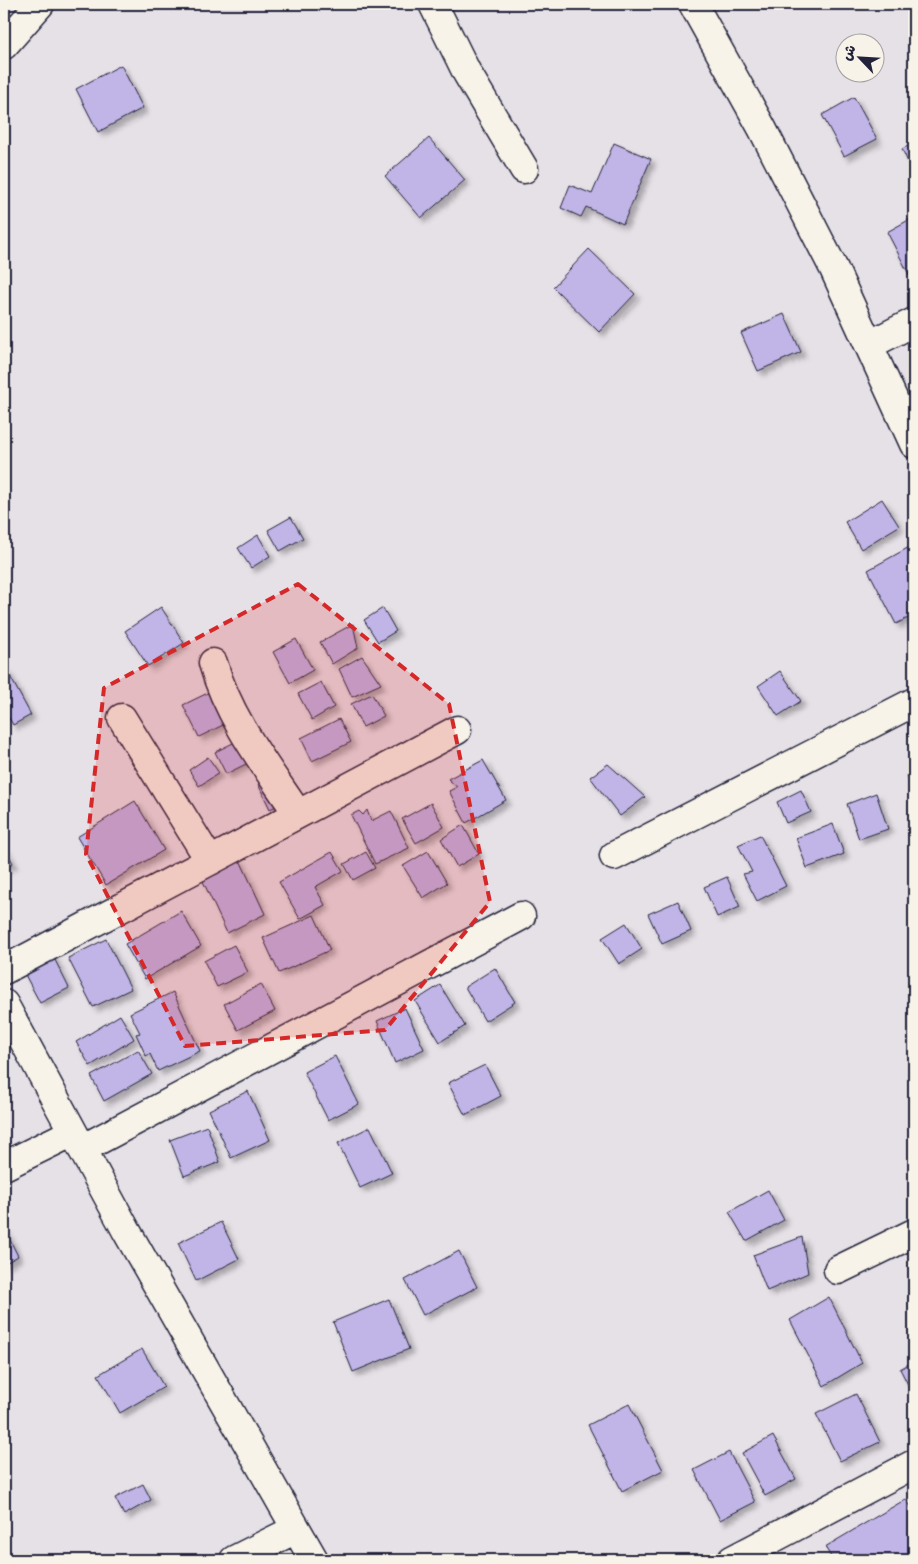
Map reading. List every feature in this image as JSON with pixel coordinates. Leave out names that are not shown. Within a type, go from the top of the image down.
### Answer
[{"type":"street","points":[[4,45],[40,4]]},
{"type":"street","points":[[432,4],[467,73],[524,169]]},
{"type":"street","points":[[693,4],[762,128],[834,269],[912,434]]},
{"type":"street","points":[[869,345],[914,322]]},
{"type":"street","points":[[213,663],[220,687],[235,719],[298,814]]},
{"type":"street","points":[[614,856],[914,702]]},
{"type":"street","points":[[122,718],[210,861]]},
{"type":"street","points":[[4,970],[457,730]]},
{"type":"street","points":[[4,1166],[77,1141],[521,916]]},
{"type":"street","points":[[4,1004],[77,1141],[314,1560]]},
{"type":"street","points":[[838,1270],[914,1233]]},
{"type":"street","points":[[732,1560],[914,1464]]},
{"type":"street","points":[[234,1560],[296,1530]]},
{"type":"highlighted area","points":[[298,584],[449,704],[490,902],[385,1030],[185,1046],[86,854],[104,688]]},
{"type":"building","points":[[121,65],[143,108],[98,132],[76,89]]},
{"type":"building","points":[[854,97],[877,139],[844,156],[822,115]]},
{"type":"building","points":[[429,138],[465,180],[421,218],[385,176]]},
{"type":"building","points":[[614,143],[651,159],[623,224],[586,207],[581,217],[561,208],[570,185],[592,194]]},
{"type":"building","points":[[914,143],[914,175],[902,149]]},
{"type":"building","points":[[914,217],[914,284],[887,232]]},
{"type":"building","points":[[589,249],[635,294],[599,332],[553,287]]},
{"type":"building","points":[[784,314],[801,352],[758,371],[741,333]]},
{"type":"building","points":[[882,499],[899,526],[861,549],[845,522]]},
{"type":"building","points":[[291,517],[303,538],[280,551],[268,530]]},
{"type":"building","points":[[258,535],[270,556],[251,568],[238,548]]},
{"type":"building","points":[[913,545],[914,615],[896,624],[868,570]]},
{"type":"building","points":[[161,607],[184,643],[148,666],[125,631]]},
{"type":"building","points":[[383,608],[396,631],[378,642],[364,620]]},
{"type":"building","points":[[353,624],[358,648],[332,664],[320,642]]},
{"type":"building","points":[[296,639],[313,670],[290,683],[273,652]]},
{"type":"building","points":[[362,656],[381,684],[352,697],[339,669]]},
{"type":"building","points":[[6,669],[31,715],[13,725],[4,709],[4,670]]},
{"type":"building","points":[[780,671],[801,701],[778,716],[758,686]]},
{"type":"building","points":[[321,682],[334,707],[312,720],[298,694]]},
{"type":"building","points":[[220,687],[235,719],[199,737],[183,705]]},
{"type":"building","points":[[372,694],[384,716],[363,727],[351,704]]},
{"type":"building","points":[[339,719],[351,742],[312,761],[301,738]]},
{"type":"building","points":[[243,738],[254,760],[226,774],[215,752]]},
{"type":"building","points":[[208,757],[219,773],[199,786],[189,770]]},
{"type":"building","points":[[483,760],[506,800],[466,823],[449,791],[457,787],[448,779]]},
{"type":"building","points":[[608,764],[645,797],[620,816],[590,777]]},
{"type":"building","points":[[914,771],[914,790],[906,776]]},
{"type":"building","points":[[273,777],[284,802],[270,809],[258,784]]},
{"type":"building","points":[[801,790],[811,812],[786,823],[777,802]]},
{"type":"building","points":[[876,793],[888,829],[859,839],[847,804]]},
{"type":"building","points":[[135,801],[164,850],[106,885],[77,837]]},
{"type":"building","points":[[431,803],[444,827],[416,843],[402,819]]},
{"type":"building","points":[[367,810],[371,821],[391,811],[409,848],[375,864],[351,815],[359,811],[363,815]]},
{"type":"building","points":[[833,824],[844,854],[807,868],[796,838]]},
{"type":"building","points":[[463,825],[479,854],[457,867],[441,839]]},
{"type":"building","points":[[760,835],[786,886],[757,901],[743,874],[752,872],[738,845]]},
{"type":"building","points":[[4,847],[13,863],[4,868]]},
{"type":"building","points":[[428,851],[447,883],[423,898],[403,866]]},
{"type":"building","points":[[332,852],[343,871],[315,887],[325,905],[300,919],[279,882]]},
{"type":"building","points":[[366,852],[375,868],[353,880],[344,864]]},
{"type":"building","points":[[239,858],[265,914],[227,933],[201,877]]},
{"type":"building","points":[[727,877],[740,907],[717,917],[704,887]]},
{"type":"building","points":[[678,901],[691,931],[662,944],[648,914]]},
{"type":"building","points":[[181,911],[201,946],[145,979],[125,944]]},
{"type":"building","points":[[314,915],[330,950],[279,973],[263,938]]},
{"type":"building","points":[[626,923],[642,949],[619,964],[602,938]]},
{"type":"building","points":[[106,939],[131,989],[93,1007],[68,958]]},
{"type":"building","points":[[234,945],[248,972],[217,987],[204,961]]},
{"type":"building","points":[[52,954],[69,988],[40,1003],[22,969]]},
{"type":"building","points":[[495,968],[515,1002],[485,1021],[465,987]]},
{"type":"building","points":[[261,984],[275,1011],[238,1030],[224,1004]]},
{"type":"building","points":[[440,985],[465,1026],[440,1042],[415,1001]]},
{"type":"building","points":[[173,992],[200,1051],[158,1071],[150,1054],[146,1056],[136,1034],[140,1033],[130,1013]]},
{"type":"building","points":[[405,1008],[424,1049],[395,1063],[377,1021]]},
{"type":"building","points":[[120,1015],[134,1039],[90,1066],[76,1042]]},
{"type":"building","points":[[138,1050],[152,1074],[104,1101],[91,1076]]},
{"type":"building","points":[[335,1056],[359,1104],[328,1120],[304,1072]]},
{"type":"building","points":[[485,1065],[501,1096],[465,1115],[448,1083]]},
{"type":"building","points":[[248,1091],[270,1140],[231,1158],[209,1110]]},
{"type":"building","points":[[207,1126],[220,1162],[184,1176],[170,1140]]},
{"type":"building","points":[[370,1127],[392,1173],[360,1188],[338,1143]]},
{"type":"building","points":[[768,1190],[784,1220],[746,1241],[729,1212]]},
{"type":"building","points":[[221,1222],[239,1259],[196,1281],[178,1243]]},
{"type":"building","points":[[4,1228],[18,1256],[4,1264]]},
{"type":"building","points":[[802,1237],[808,1273],[767,1291],[753,1255]]},
{"type":"building","points":[[459,1251],[477,1287],[423,1315],[405,1280]]},
{"type":"building","points":[[829,1297],[862,1363],[824,1386],[790,1320]]},
{"type":"building","points":[[389,1299],[409,1349],[353,1372],[333,1322]]},
{"type":"building","points":[[142,1349],[164,1387],[120,1413],[98,1375]]},
{"type":"building","points":[[914,1361],[914,1396],[900,1369]]},
{"type":"building","points":[[856,1394],[880,1442],[840,1461],[816,1414]]},
{"type":"building","points":[[629,1404],[663,1470],[622,1491],[588,1425]]},
{"type":"building","points":[[773,1436],[796,1479],[765,1496],[742,1453]]},
{"type":"building","points":[[729,1452],[755,1502],[720,1520],[694,1470]]},
{"type":"building","points":[[143,1484],[151,1500],[124,1515],[115,1498]]},
{"type":"building","points":[[906,1499],[914,1512],[914,1553],[902,1560],[833,1560],[825,1547]]}]
